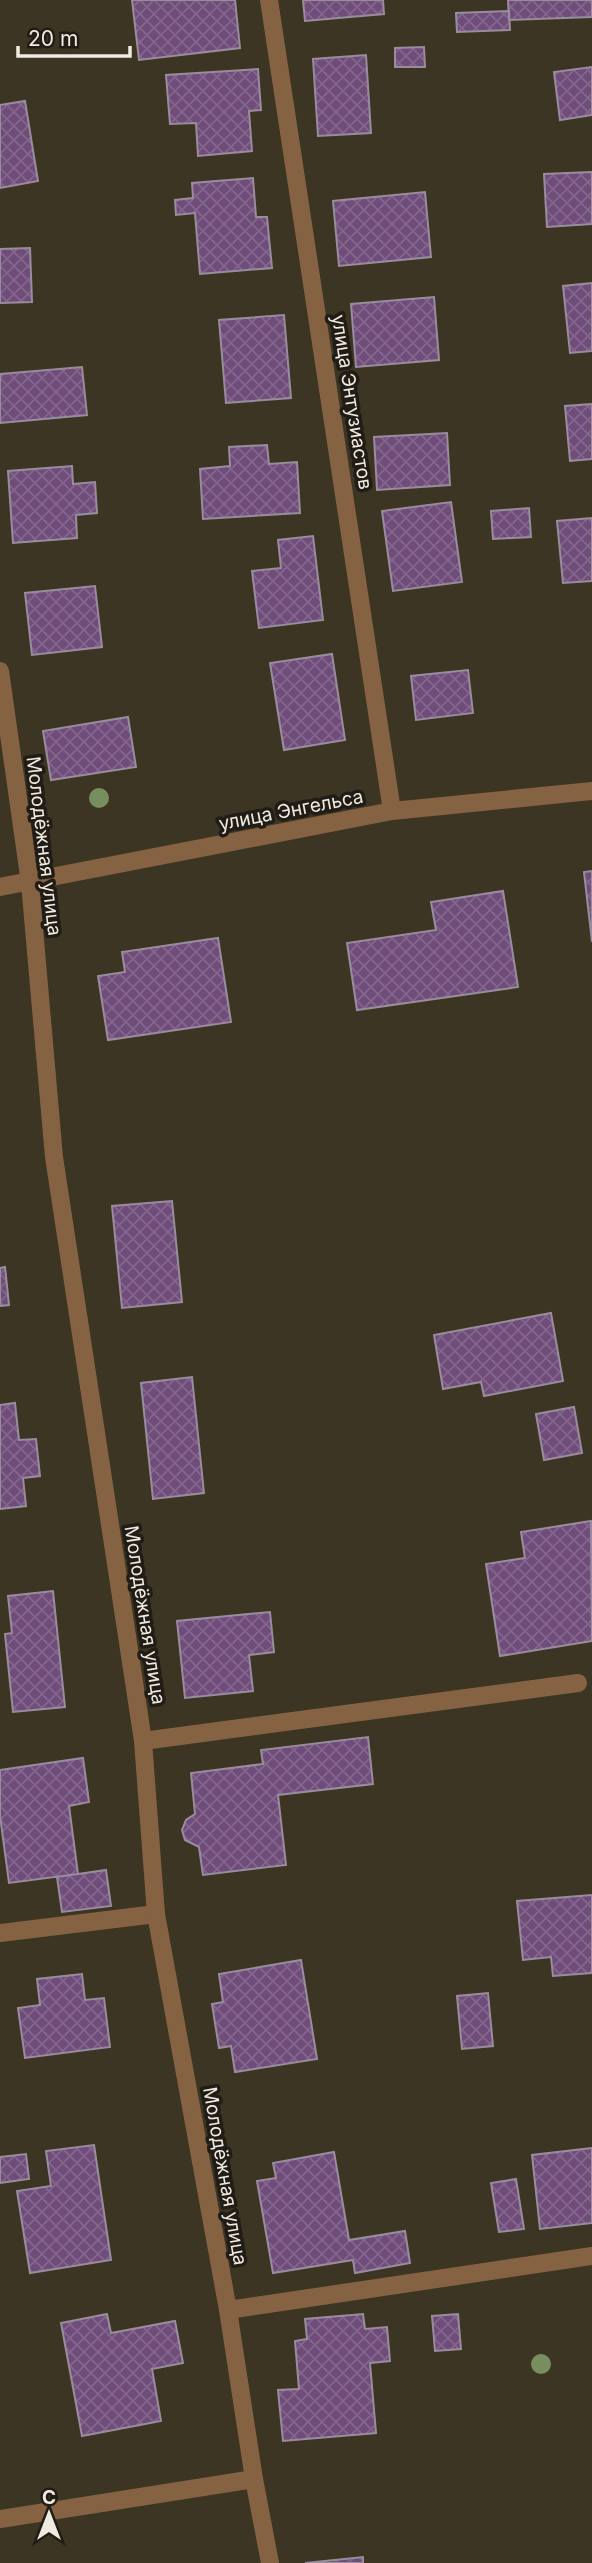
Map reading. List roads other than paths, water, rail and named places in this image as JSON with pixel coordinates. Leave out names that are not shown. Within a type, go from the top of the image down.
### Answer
[{"type":"street","name":"улица Энтузиастов","points":[[269,0],[392,811]]},
{"type":"street","name":"Молодёжная улица","points":[[0,671],[30,883],[54,1157],[143,1741],[156,1914],[228,2309],[270,2563]]},
{"type":"street","name":"улица Энгельса","points":[[0,887],[392,811],[592,791]]},
{"type":"street","points":[[143,1741],[578,1683]]},
{"type":"street","points":[[0,1933],[156,1914]]},
{"type":"street","points":[[228,2309],[592,2256]]},
{"type":"street","points":[[0,2519],[254,2479]]}]
